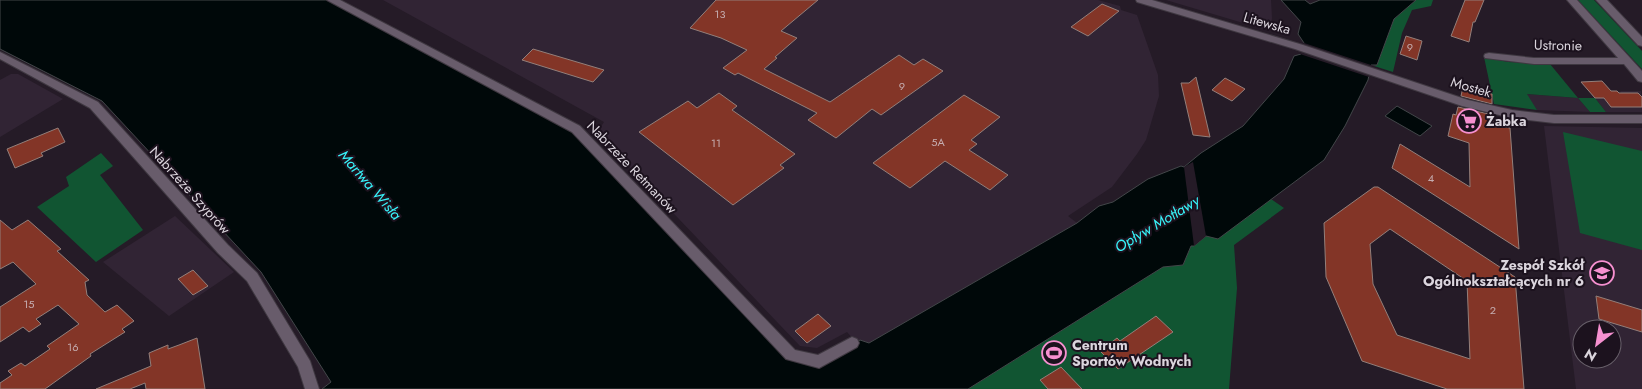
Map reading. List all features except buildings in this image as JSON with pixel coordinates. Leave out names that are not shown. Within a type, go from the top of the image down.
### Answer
[{"type":"street","name":"Nabrzeże Retmanów","points":[[332,0],[576,129],[791,355],[819,362],[852,343]]},
{"type":"street","name":"Litewska","points":[[1141,0],[1299,47]]},
{"type":"street","points":[[1572,0],[1642,78]]},
{"type":"street","points":[[1601,0],[1642,43]]},
{"type":"street","name":"Mostek","points":[[1299,47],[1466,103],[1512,114],[1563,119],[1642,119]]},
{"type":"street","name":"Nabrzeże Szyprów","points":[[0,55],[94,104],[223,249],[252,277],[305,365],[312,389]]},
{"type":"street","name":"Ustronie","points":[[1489,56],[1534,60],[1627,61]]},
{"type":"shaded area","points":[[383,0],[1098,0],[1120,6],[1121,10],[1137,15],[1158,75],[1159,96],[1146,140],[1137,154],[1112,187],[1068,216],[1077,223],[869,344],[860,340],[856,342],[847,332],[817,348],[800,346],[597,133],[604,122]]},
{"type":"shaded area","points":[[1166,0],[1271,0],[1272,18],[1270,31]]},
{"type":"shaded area","points":[[11,74],[18,74],[63,99],[0,137],[0,80]]},
{"type":"shaded area","points":[[1620,91],[1641,91],[1642,112],[1606,112],[1595,98],[1625,98]]},
{"type":"shaded area","points":[[1526,94],[1578,98],[1590,112],[1537,110]]},
{"type":"shaded area","name":"Zespół Szkół Ogólnokształcących nr 6","points":[[1544,126],[1642,128],[1642,389],[1576,389],[1574,369],[1622,369],[1622,319],[1572,319],[1572,356]]},
{"type":"shaded area","points":[[175,216],[234,272],[169,316],[103,262]]},
{"type":"green space","points":[[1416,0],[1433,0],[1431,6],[1412,10],[1402,33],[1393,72],[1374,66],[1377,65],[1394,19]]},
{"type":"green space","points":[[1578,0],[1594,0],[1642,51],[1642,69]]},
{"type":"green space","points":[[1484,57],[1508,62],[1550,64],[1578,98],[1527,94],[1537,110],[1494,104]]},
{"type":"green space","points":[[1578,98],[1595,98],[1606,112],[1590,112]]},
{"type":"green space","points":[[1563,132],[1642,151],[1642,250],[1580,233]]},
{"type":"green space","points":[[101,153],[113,166],[100,175],[143,230],[96,262],[37,207],[69,186],[66,177]]},
{"type":"green space","points":[[1271,199],[1284,208],[1234,245],[1237,288],[1229,389],[968,389],[1163,267],[1183,265],[1191,246],[1194,246],[1206,236],[1218,238]]},
{"type":"water","points":[[0,0],[328,0],[574,130],[789,358],[822,366],[860,340],[869,343],[1077,223],[1099,206],[1113,202],[1148,179],[1181,166],[1184,167],[1201,153],[1243,126],[1284,79],[1294,56],[1301,54],[1304,43],[1298,34],[1301,22],[1281,0],[1305,0],[1310,4],[1320,0],[1416,0],[1394,19],[1377,65],[1371,65],[1368,80],[1345,126],[1324,160],[1218,239],[1206,236],[1194,246],[1191,246],[1183,265],[1163,267],[968,389],[322,389],[331,382],[261,272],[102,101],[0,49]]},
{"type":"water","points":[[1397,106],[1432,126],[1420,136],[1385,116]]},
{"type":"pier","points":[[1301,42],[1374,66],[1369,77],[1297,53]]},
{"type":"pier","points":[[1193,162],[1206,236],[1194,246],[1184,167]]},
{"type":"place","name":"Żabka","points":[[1469,121]]},
{"type":"place","name":"Zespół Szkół Ogólnokształcących nr 6","points":[[1602,273]]},
{"type":"place","name":"Centrum Sportów Wodnych","points":[[1054,353]]},
{"type":"water label","name":"Martwa Wisła","points":[[370,185]]},
{"type":"water label","name":"Opływ Motławy","points":[[1157,224]]}]
